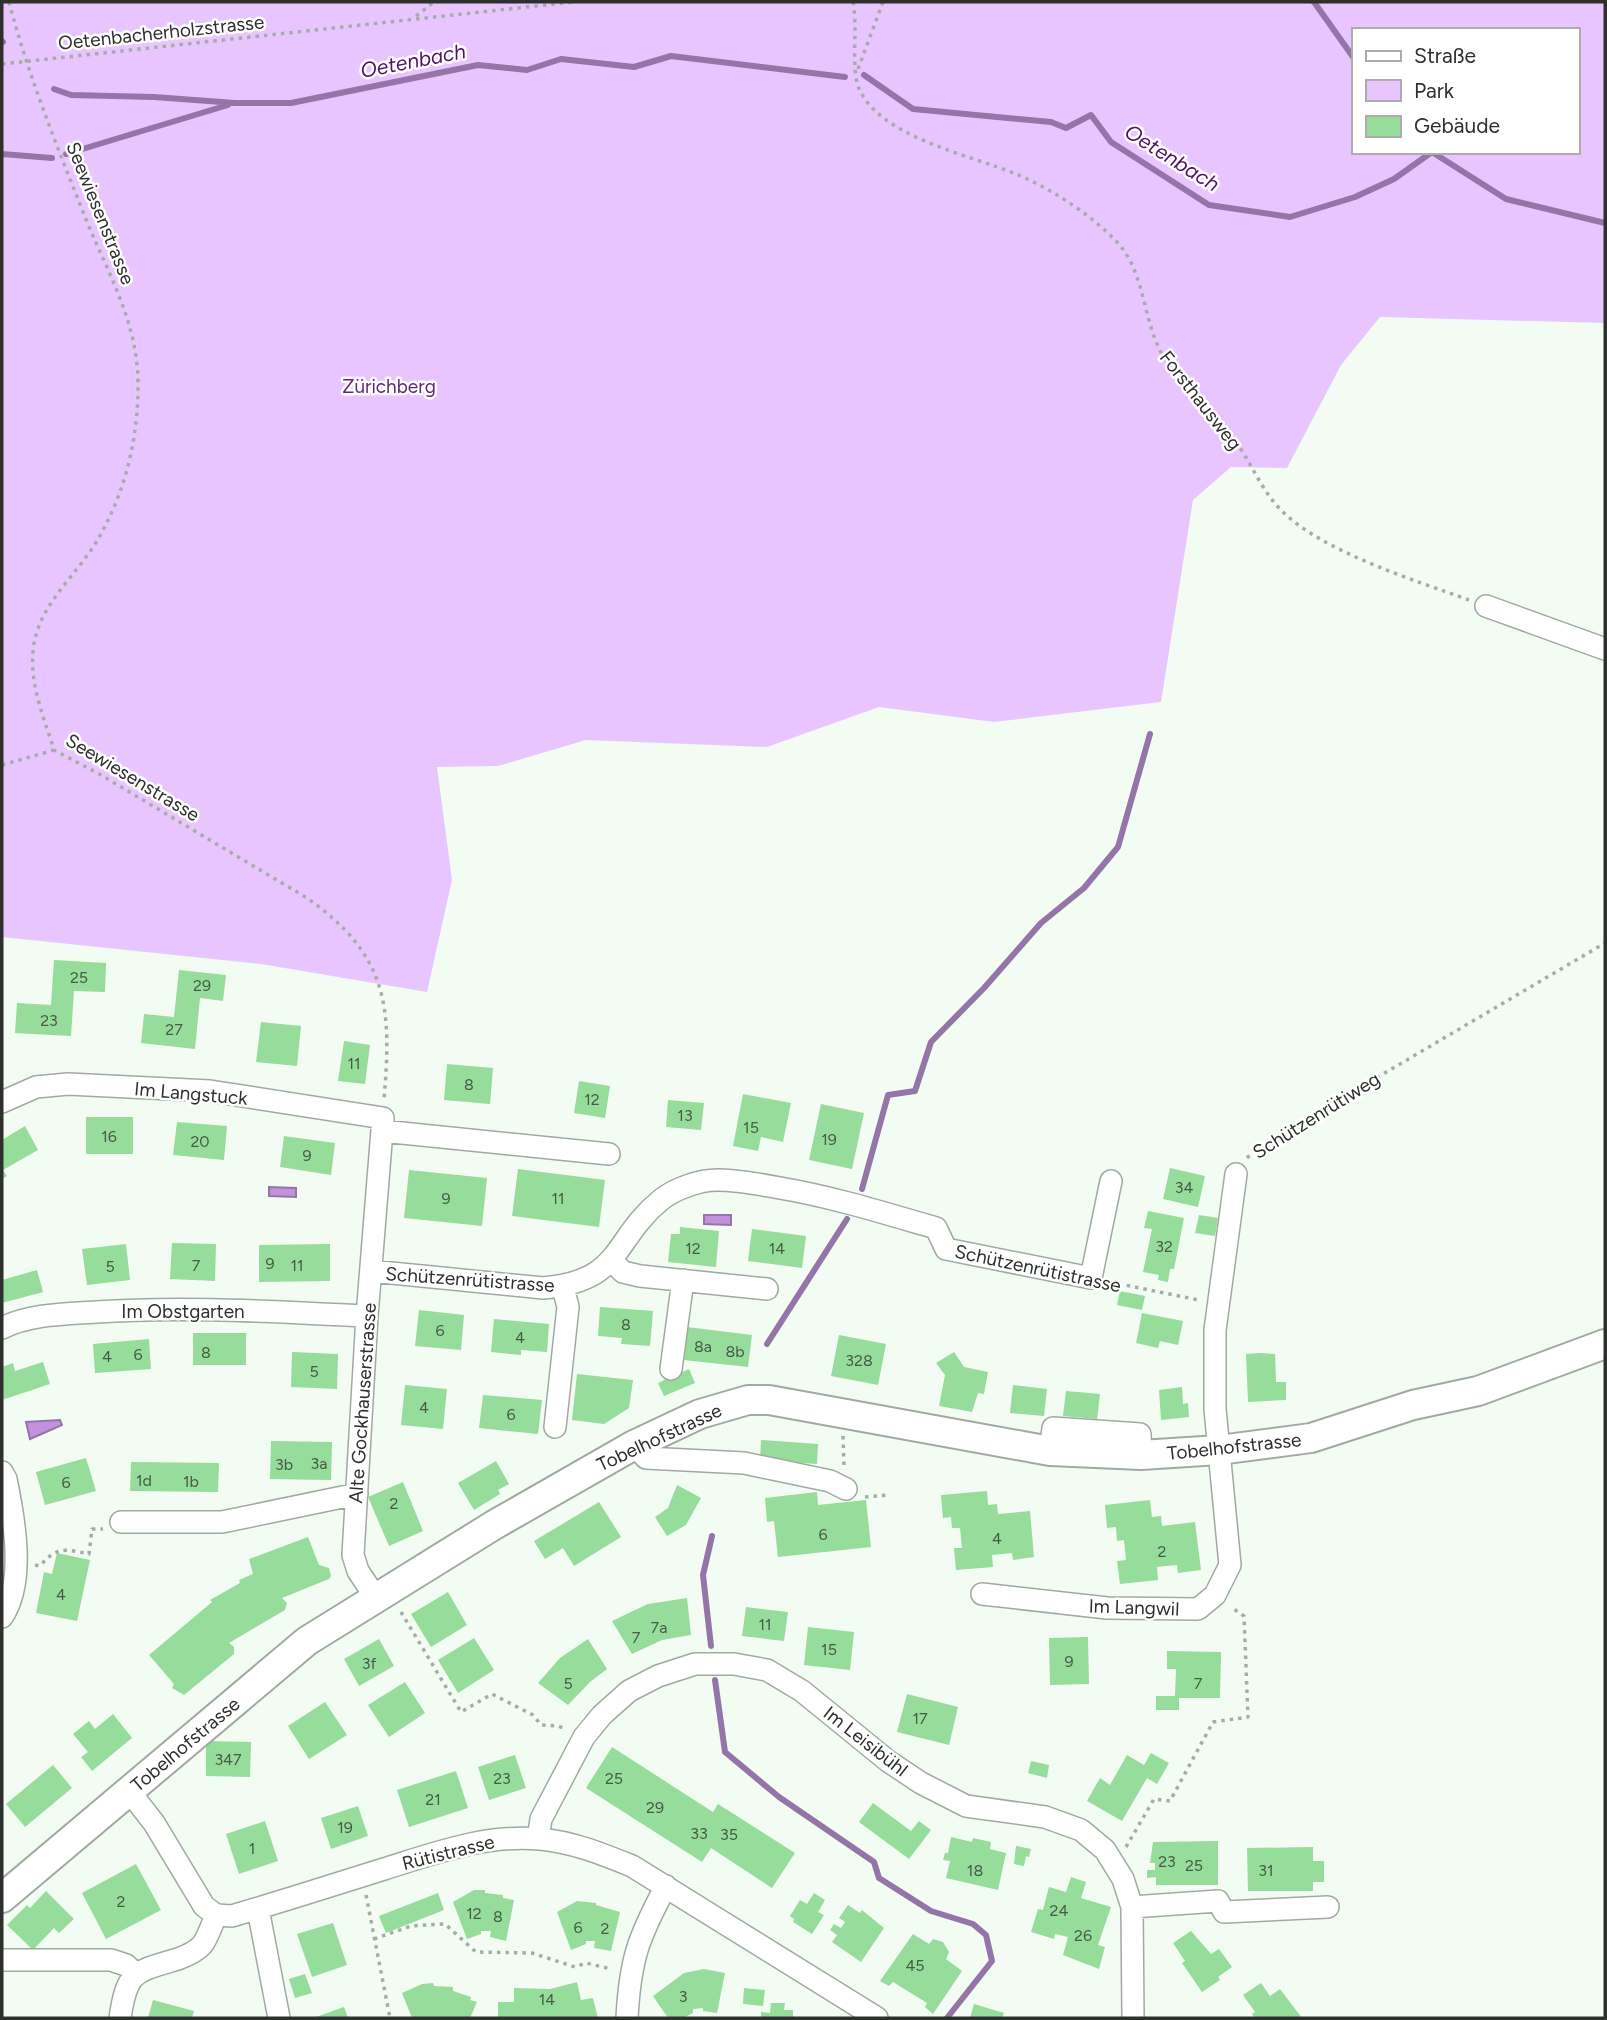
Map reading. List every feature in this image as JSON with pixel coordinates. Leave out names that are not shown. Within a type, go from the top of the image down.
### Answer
[{"type":"main road","name":"Tobelhofstrasse","points":[[2,1898],[307,1641],[494,1525],[634,1445],[700,1414],[748,1400],[769,1400],[1050,1451],[1141,1455],[1219,1450],[1311,1438],[1413,1405],[1478,1391],[1605,1344]]},
{"type":"street","points":[[1486,606],[1605,649]]},
{"type":"street","name":"Im Langstuck","points":[[2,1101],[36,1087],[68,1084],[210,1091],[382,1125],[609,1154]]},
{"type":"street","name":"Alte Gockhauserstrasse","points":[[382,1125],[353,1555],[358,1571],[382,1594]]},
{"type":"street","name":"Schützenrütiweg","points":[[1219,1450],[1215,1330],[1236,1174]]},
{"type":"street","name":"Schützenrütistrasse","points":[[371,1271],[543,1288],[563,1287],[593,1276],[612,1261],[642,1219],[663,1199],[688,1186],[714,1180],[746,1182],[822,1195],[936,1228],[946,1249],[1091,1278]]},
{"type":"street","points":[[1091,1278],[1111,1181]]},
{"type":"street","points":[[612,1261],[623,1272],[767,1289]]},
{"type":"street","points":[[671,1369],[683,1280]]},
{"type":"street","points":[[555,1427],[568,1307],[563,1287]]},
{"type":"street","name":"Im Obstgarten","points":[[2,1328],[12,1323],[57,1315],[137,1309],[212,1308],[367,1317]]},
{"type":"street","points":[[634,1445],[646,1458],[744,1463],[849,1485]]},
{"type":"street","name":"Im Langwil","points":[[982,1594],[1107,1608],[1198,1609],[1215,1595],[1230,1565],[1219,1450]]},
{"type":"street","points":[[2,1472],[6,1479],[15,1523],[16,1551],[14,1577],[2,1617]]},
{"type":"street","points":[[116,1526],[222,1522],[357,1494]]},
{"type":"street","name":"Im Leisibühl","points":[[538,1839],[541,1819],[583,1737],[602,1715],[629,1691],[658,1676],[695,1664],[734,1664],[767,1671],[812,1699],[888,1761],[921,1783],[966,1806],[1045,1817],[1081,1830],[1105,1850],[1123,1879],[1132,1907],[1133,2018]]},
{"type":"street","points":[[120,2018],[124,1994],[136,1974],[187,1956],[202,1945],[216,1915],[204,1906],[154,1823],[129,1791]]},
{"type":"street","name":"Rütistrasse","points":[[216,1915],[232,1916],[258,1909],[477,1842],[538,1839],[566,1843],[632,1866],[877,2018]]},
{"type":"street","points":[[627,2018],[630,1974],[635,1950],[666,1886]]},
{"type":"street","points":[[1132,1907],[1218,1901],[1224,1912],[1328,1907]]},
{"type":"street","points":[[258,1909],[279,2018]]},
{"type":"street","points":[[2,1960],[111,1960],[126,1965],[136,1974]]},
{"type":"path","name":"Seewiesenstrasse","points":[[9,2],[26,62],[132,327],[136,349],[138,387],[135,434],[116,503],[97,541],[44,615],[34,639],[34,681],[54,750],[102,775],[307,898],[347,933],[376,975],[385,1004],[388,1054],[382,1125]]},
{"type":"path","points":[[415,18],[434,2]]},
{"type":"path","name":"Oetenbacherholzstrasse","points":[[2,64],[573,2]]},
{"type":"path","name":"Forsthausweg","points":[[853,2],[857,84],[863,96],[887,120],[928,142],[1018,174],[1038,185],[1080,211],[1116,241],[1132,261],[1148,324],[1163,357],[1180,380],[1231,435],[1269,496],[1292,520],[1320,538],[1381,568],[1486,606]]},
{"type":"path","points":[[857,71],[883,2]]},
{"type":"path","points":[[2,765],[54,750]]},
{"type":"path","name":"Schützenrütiweg","points":[[1236,1174],[1240,1165],[1256,1149],[1605,943]]},
{"type":"path","name":"Schützenrütistrasse","points":[[1091,1278],[1218,1304]]},
{"type":"path","points":[[843,1446],[849,1485],[889,1496]]},
{"type":"path","points":[[50,1554],[65,1549],[89,1555],[92,1530],[116,1526]]},
{"type":"path","points":[[382,1594],[461,1713],[492,1694],[533,1715],[541,1725],[558,1726],[583,1737]]},
{"type":"path","points":[[1123,1852],[1154,1798],[1170,1801],[1213,1722],[1248,1717],[1244,1616]]},
{"type":"path","points":[[363,1876],[390,2018]]},
{"type":"path","points":[[374,1939],[411,1926],[444,1924],[476,1952],[532,1953],[575,1967],[586,1963],[630,1974]]},
{"type":"green space","name":"Zürichberg","points":[[2,2],[1605,2],[1605,323],[1380,317],[1341,365],[1287,468],[1231,467],[1193,500],[1161,702],[994,722],[879,707],[767,747],[586,740],[498,766],[437,767],[452,880],[427,992],[261,964],[2,937]]},
{"type":"shaded area","points":[[269,1187],[296,1188],[296,1197],[269,1196]]},
{"type":"shaded area","points":[[704,1215],[731,1215],[731,1225],[704,1224]]},
{"type":"shaded area","points":[[60,1420],[62,1425],[30,1439],[26,1422]]},
{"type":"building","points":[[54,960],[106,963],[105,992],[74,991],[71,1036],[15,1033],[17,1003],[51,1005]]},
{"type":"building","points":[[179,970],[226,975],[223,1001],[200,998],[195,1049],[141,1043],[144,1014],[174,1017]]},
{"type":"building","points":[[261,1022],[301,1026],[297,1066],[256,1062]]},
{"type":"building","points":[[344,1041],[370,1045],[365,1084],[338,1081]]},
{"type":"building","points":[[447,1064],[493,1068],[490,1104],[444,1100]]},
{"type":"building","points":[[579,1081],[610,1086],[605,1118],[574,1113]]},
{"type":"building","points":[[743,1094],[791,1103],[783,1142],[761,1137],[758,1151],[733,1146]]},
{"type":"building","points":[[668,1100],[704,1103],[701,1130],[666,1127]]},
{"type":"building","points":[[821,1104],[864,1113],[852,1169],[809,1160]]},
{"type":"building","points":[[86,1117],[133,1117],[133,1154],[86,1154]]},
{"type":"building","points":[[177,1122],[227,1126],[224,1160],[173,1155]]},
{"type":"building","points":[[25,1126],[38,1150],[3,1170],[7,1176],[2,1179],[2,1140]]},
{"type":"building","points":[[284,1136],[335,1143],[331,1175],[280,1167]]},
{"type":"building","points":[[1170,1168],[1205,1176],[1198,1207],[1163,1199]]},
{"type":"building","points":[[518,1169],[605,1180],[599,1227],[512,1216]]},
{"type":"building","points":[[409,1170],[487,1178],[482,1226],[404,1218]]},
{"type":"building","points":[[1148,1211],[1184,1218],[1174,1269],[1170,1269],[1168,1282],[1158,1280],[1159,1275],[1143,1272],[1152,1229],[1144,1228]]},
{"type":"building","points":[[1199,1215],[1218,1218],[1215,1236],[1195,1233]]},
{"type":"building","points":[[680,1227],[719,1231],[716,1267],[668,1262],[671,1234],[680,1234]]},
{"type":"building","points":[[752,1229],[806,1236],[802,1268],[748,1261]]},
{"type":"building","points":[[172,1243],[216,1244],[215,1281],[170,1279]]},
{"type":"building","points":[[126,1244],[130,1280],[87,1285],[82,1249]]},
{"type":"building","points":[[330,1244],[330,1281],[259,1282],[259,1245]]},
{"type":"building","points":[[37,1270],[43,1292],[2,1303],[2,1280]]},
{"type":"building","points":[[1120,1291],[1145,1296],[1142,1310],[1117,1305]]},
{"type":"building","points":[[600,1307],[653,1311],[650,1346],[621,1344],[622,1338],[598,1336]]},
{"type":"building","points":[[419,1310],[464,1315],[461,1350],[415,1346]]},
{"type":"building","points":[[1142,1313],[1183,1321],[1178,1345],[1160,1341],[1158,1348],[1136,1343]]},
{"type":"building","points":[[494,1319],[549,1324],[547,1352],[521,1350],[521,1355],[491,1352]]},
{"type":"building","points":[[687,1327],[752,1335],[748,1367],[684,1360]]},
{"type":"building","points":[[193,1333],[246,1333],[246,1365],[193,1365]]},
{"type":"building","points":[[839,1335],[886,1344],[878,1385],[831,1376]]},
{"type":"building","points":[[149,1339],[151,1369],[95,1373],[93,1344]]},
{"type":"building","points":[[292,1352],[338,1354],[337,1389],[291,1387]]},
{"type":"building","points":[[954,1352],[964,1367],[988,1372],[984,1394],[978,1393],[972,1412],[939,1406],[945,1375],[936,1363]]},
{"type":"building","points":[[1246,1354],[1275,1354],[1276,1382],[1286,1382],[1286,1400],[1248,1402]]},
{"type":"building","points":[[43,1362],[50,1384],[2,1400],[2,1367],[13,1363],[15,1371]]},
{"type":"building","points":[[689,1369],[695,1383],[664,1396],[658,1383]]},
{"type":"building","points":[[577,1374],[633,1380],[629,1408],[604,1424],[572,1420]]},
{"type":"building","points":[[405,1385],[447,1389],[443,1429],[401,1425]]},
{"type":"building","points":[[1013,1385],[1047,1389],[1044,1416],[1010,1413]]},
{"type":"building","points":[[1182,1387],[1183,1404],[1188,1403],[1189,1417],[1161,1420],[1159,1390]]},
{"type":"building","points":[[1066,1391],[1100,1394],[1097,1419],[1063,1416]]},
{"type":"building","points":[[483,1395],[542,1400],[538,1434],[479,1428]]},
{"type":"building","points":[[761,1440],[818,1444],[817,1464],[760,1460]]},
{"type":"building","points":[[271,1441],[332,1442],[331,1480],[270,1479]]},
{"type":"building","points":[[86,1458],[96,1491],[45,1505],[36,1472]]},
{"type":"building","points":[[496,1461],[509,1484],[498,1490],[500,1494],[474,1510],[458,1483]]},
{"type":"building","points":[[131,1462],[219,1463],[218,1492],[130,1491]]},
{"type":"building","points":[[403,1482],[423,1531],[389,1546],[368,1497]]},
{"type":"building","points":[[677,1485],[701,1498],[686,1525],[667,1536],[655,1517],[668,1508]]},
{"type":"building","points":[[987,1491],[988,1505],[997,1504],[998,1514],[1030,1511],[1034,1557],[1013,1560],[1012,1553],[992,1555],[993,1567],[956,1570],[954,1548],[962,1548],[960,1528],[952,1528],[951,1517],[943,1518],[941,1495]]},
{"type":"building","points":[[817,1492],[818,1505],[866,1500],[871,1547],[778,1557],[774,1521],[767,1522],[765,1498]]},
{"type":"building","points":[[1150,1500],[1152,1517],[1161,1516],[1162,1526],[1195,1522],[1201,1570],[1178,1573],[1177,1565],[1157,1567],[1158,1580],[1120,1584],[1117,1561],[1126,1560],[1124,1540],[1117,1541],[1116,1527],[1107,1528],[1105,1505]]},
{"type":"building","points":[[599,1502],[621,1537],[574,1566],[563,1548],[545,1559],[534,1541]]},
{"type":"building","points":[[308,1537],[319,1565],[329,1568],[329,1579],[282,1598],[287,1603],[285,1610],[229,1643],[234,1647],[234,1654],[184,1695],[172,1688],[174,1684],[149,1655],[212,1602],[210,1600],[240,1583],[239,1580],[253,1574],[249,1559]]},
{"type":"building","points":[[57,1553],[90,1560],[77,1621],[36,1613],[44,1572],[52,1574]]},
{"type":"building","points":[[448,1592],[467,1625],[431,1647],[411,1614]]},
{"type":"building","points":[[687,1598],[691,1635],[662,1640],[632,1654],[612,1621],[648,1604]]},
{"type":"building","points":[[746,1607],[788,1612],[784,1641],[742,1636]]},
{"type":"building","points":[[808,1627],[854,1632],[850,1670],[804,1665]]},
{"type":"building","points":[[1088,1637],[1089,1684],[1050,1685],[1049,1638]]},
{"type":"building","points":[[474,1638],[494,1670],[458,1693],[438,1660]]},
{"type":"building","points":[[379,1639],[394,1666],[359,1686],[344,1659]]},
{"type":"building","points":[[588,1639],[607,1669],[568,1705],[538,1683],[560,1658]]},
{"type":"building","points":[[1167,1651],[1221,1652],[1220,1698],[1179,1698],[1179,1710],[1156,1710],[1156,1696],[1175,1696],[1176,1669],[1167,1669]]},
{"type":"building","points":[[405,1682],[425,1713],[389,1737],[368,1705]]},
{"type":"building","points":[[907,1694],[958,1707],[949,1745],[897,1732]]},
{"type":"building","points":[[325,1702],[347,1735],[309,1759],[288,1726]]},
{"type":"building","points":[[113,1714],[132,1738],[92,1771],[81,1757],[88,1752],[73,1734],[89,1721],[95,1729]]},
{"type":"building","points":[[206,1741],[251,1742],[250,1777],[206,1776]]},
{"type":"building","points":[[612,1747],[713,1812],[718,1804],[795,1853],[772,1888],[711,1848],[702,1862],[586,1788]]},
{"type":"building","points":[[1151,1753],[1169,1763],[1157,1784],[1147,1778],[1122,1821],[1087,1801],[1100,1778],[1110,1785],[1127,1755],[1144,1765]]},
{"type":"building","points":[[515,1755],[526,1788],[489,1800],[478,1767]]},
{"type":"building","points":[[1031,1761],[1049,1765],[1047,1778],[1028,1773]]},
{"type":"building","points":[[53,1765],[72,1788],[25,1827],[6,1804]]},
{"type":"building","points":[[456,1771],[468,1808],[409,1827],[397,1790]]},
{"type":"building","points":[[873,1803],[911,1831],[919,1821],[931,1830],[909,1859],[859,1822]]},
{"type":"building","points":[[358,1806],[368,1836],[331,1849],[321,1818]]},
{"type":"building","points":[[265,1821],[278,1861],[239,1874],[226,1834]]},
{"type":"building","points":[[951,1837],[972,1842],[973,1838],[991,1842],[990,1849],[1006,1853],[998,1890],[946,1878],[950,1861],[943,1860],[945,1853],[948,1853]]},
{"type":"building","points":[[1218,1841],[1218,1885],[1156,1885],[1156,1877],[1147,1878],[1147,1870],[1155,1870],[1155,1863],[1150,1863],[1153,1842]]},
{"type":"building","points":[[1016,1846],[1031,1849],[1024,1866],[1014,1864]]},
{"type":"building","points":[[1313,1847],[1313,1861],[1324,1861],[1324,1882],[1313,1882],[1313,1891],[1248,1891],[1247,1848]]},
{"type":"building","points":[[136,1864],[161,1910],[106,1939],[82,1893]]},
{"type":"building","points":[[1071,1877],[1086,1882],[1081,1898],[1111,1907],[1098,1945],[1105,1947],[1099,1969],[1063,1955],[1068,1937],[1055,1934],[1054,1939],[1031,1932],[1038,1909],[1043,1910],[1049,1887],[1066,1892]]},
{"type":"building","points":[[474,1890],[485,1890],[485,1893],[503,1895],[503,1898],[514,1900],[506,1941],[490,1937],[491,1931],[481,1931],[481,1934],[467,1939],[453,1902]]},
{"type":"building","points":[[46,1891],[74,1919],[59,1933],[54,1928],[33,1950],[7,1925],[27,1905],[30,1908]]},
{"type":"building","points":[[438,1893],[444,1910],[386,1933],[379,1916]]},
{"type":"building","points":[[814,1893],[825,1900],[818,1912],[824,1915],[812,1934],[793,1922],[794,1919],[790,1916],[800,1900],[807,1904]]},
{"type":"building","points":[[577,1901],[596,1903],[620,1912],[611,1951],[594,1948],[595,1941],[586,1941],[586,1944],[571,1950],[557,1912]]},
{"type":"building","points":[[848,1905],[860,1913],[862,1910],[884,1928],[861,1962],[832,1942],[837,1935],[830,1930],[834,1924],[841,1928],[845,1922],[839,1918]]},
{"type":"building","points":[[333,1923],[347,1965],[312,1977],[297,1934]]},
{"type":"building","points":[[1191,1931],[1211,1954],[1219,1949],[1232,1967],[1218,1977],[1220,1980],[1202,1992],[1182,1963],[1185,1961],[1173,1943]]},
{"type":"building","points":[[913,1934],[929,1944],[933,1939],[943,1942],[949,1952],[946,1959],[962,1971],[933,2014],[925,2007],[927,2003],[893,1982],[889,1986],[880,1981]]},
{"type":"building","points":[[704,1969],[725,1973],[717,2013],[703,2011],[703,2008],[693,2009],[693,2013],[683,2018],[668,2018],[653,1996],[684,1973]]},
{"type":"building","points":[[305,1974],[312,1993],[295,1998],[289,1979]]},
{"type":"building","points":[[577,1982],[581,2000],[593,1998],[598,2018],[498,2018],[498,2002],[514,2002],[514,1988],[550,1989]]},
{"type":"building","points":[[433,1983],[434,1986],[453,1987],[453,1991],[477,2002],[470,2018],[412,2018],[402,1993],[422,1984]]},
{"type":"building","points":[[1261,1983],[1270,1996],[1280,1989],[1302,2018],[1255,2018],[1252,2014],[1255,2012],[1243,1995]]},
{"type":"building","points":[[744,1988],[765,1990],[763,2006],[743,2004]]},
{"type":"building","points":[[153,2000],[194,2011],[192,2018],[148,2018]]},
{"type":"building","points":[[771,2003],[785,2003],[784,2010],[793,2010],[793,2018],[761,2018],[761,2012],[770,2013]]},
{"type":"building","points":[[974,2004],[1004,2013],[1002,2018],[970,2018]]},
{"type":"building","points":[[344,2007],[348,2018],[313,2018]]},
{"type":"waterway","points":[[1314,2],[1352,56]]},
{"type":"waterway","name":"Oetenbach","points":[[54,89],[71,95],[291,103],[478,65],[527,70],[561,59],[634,67],[671,56],[845,77]]},
{"type":"waterway","name":"Oetenbach","points":[[864,75],[913,109],[1051,122],[1066,128],[1091,115],[1111,142],[1209,205],[1290,217],[1355,197],[1394,179],[1429,154]]},
{"type":"waterway","name":"Oetenbach","points":[[66,154],[228,105]]},
{"type":"waterway","name":"Oetenbach","points":[[2,154],[52,158]]},
{"type":"waterway","points":[[1435,154],[1506,199],[1605,223]]},
{"type":"waterway","points":[[862,1189],[888,1095],[915,1091],[931,1042],[984,988],[1041,923],[1084,888],[1118,847],[1150,734]]},
{"type":"waterway","points":[[767,1344],[847,1219]]},
{"type":"waterway","points":[[711,1646],[703,1575],[712,1536]]},
{"type":"waterway","points":[[715,1680],[725,1752],[779,1797],[874,1862],[879,1878],[931,1911],[973,1924],[986,1935],[992,1961],[947,2018]]}]
